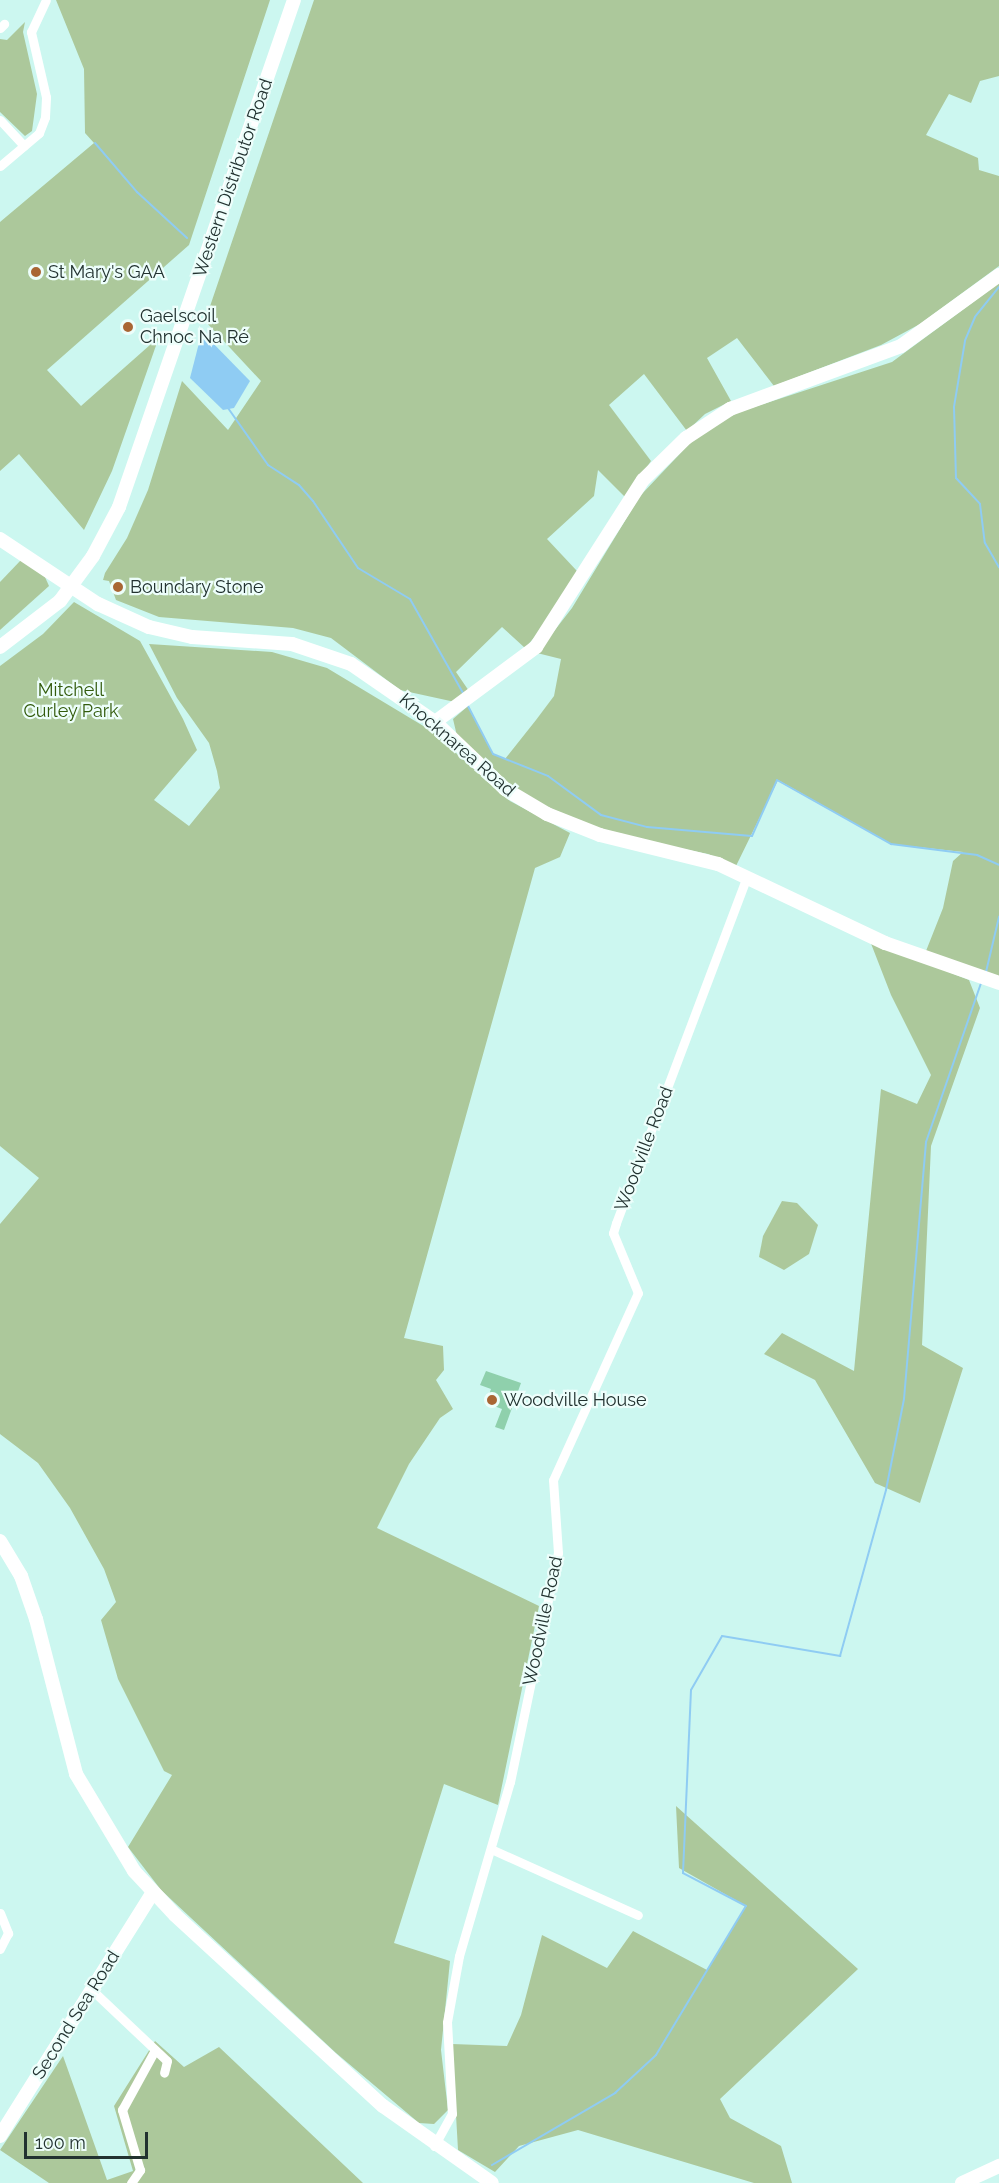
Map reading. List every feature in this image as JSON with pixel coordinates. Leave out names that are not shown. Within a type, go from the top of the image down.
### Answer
[{"type":"street","points":[[0,166],[39,133],[45,117],[46,97],[31,32],[46,0]]},
{"type":"street","name":"Western Distributor Road","points":[[0,647],[46,613],[72,586],[106,535],[123,497],[294,0]]},
{"type":"street","points":[[0,120],[24,146]]},
{"type":"street","points":[[435,722],[536,646],[643,480],[686,438],[740,405],[900,346],[999,275]]},
{"type":"street","name":"Knocknarea Road","points":[[0,539],[109,610],[158,630],[192,637],[279,641],[328,654],[386,686],[435,722],[505,789],[547,814],[620,841],[701,859],[747,878],[885,943],[995,982]]},
{"type":"street","name":"Woodville Road","points":[[434,2146],[452,2114],[447,2022],[459,1956],[510,1782],[558,1553],[553,1480],[638,1293],[613,1233],[747,878]]},
{"type":"street","points":[[0,1541],[21,1576],[36,1619],[76,1774],[111,1838],[152,1894],[327,2057],[434,2146],[492,2183]]},
{"type":"street","points":[[491,1849],[638,1915]]},
{"type":"street","name":"Second Sea Road","points":[[0,2136],[152,1894]]},
{"type":"street","points":[[0,1913],[8,1933],[0,1949]]},
{"type":"street","points":[[92,1990],[167,2061],[164,2073]]},
{"type":"street","points":[[131,2183],[140,2170],[122,2110],[155,2050]]},
{"type":"street","points":[[962,2183],[999,2166]]},
{"type":"green space","points":[[56,0],[270,0],[189,245],[47,370],[81,406],[159,337],[112,471],[84,530],[19,454],[0,471],[0,222],[94,143],[85,133],[84,69]]},
{"type":"green space","points":[[314,0],[999,0],[999,76],[980,81],[971,103],[949,94],[926,135],[978,158],[979,170],[999,176],[999,266],[920,324],[881,345],[774,386],[737,338],[707,358],[731,401],[705,414],[687,431],[644,374],[609,405],[651,461],[626,498],[598,470],[594,496],[547,539],[577,571],[546,624],[525,648],[502,627],[456,672],[469,691],[455,702],[400,690],[331,638],[293,628],[159,617],[116,600],[109,581],[103,580],[127,538],[148,490],[182,381],[228,430],[261,381],[205,321]]},
{"type":"green space","points":[[25,22],[23,32],[37,94],[32,131],[25,136],[0,112],[0,39],[7,40]]},
{"type":"green space","points":[[999,283],[999,978],[926,951],[943,908],[953,861],[963,852],[891,844],[778,780],[736,866],[708,854],[615,835],[525,798],[457,736],[453,719],[468,706],[493,754],[505,759],[554,696],[561,659],[537,653],[572,608],[640,496],[692,441],[733,414],[892,362]]},
{"type":"green space","points":[[21,560],[45,577],[49,586],[0,630],[0,582]]},
{"type":"green space","name":"Mitchell Curley Park","points":[[74,602],[140,641],[183,719],[197,750],[154,800],[189,826],[220,788],[217,771],[209,743],[177,698],[149,644],[272,652],[327,668],[430,730],[510,801],[570,833],[560,857],[535,868],[404,1338],[443,1346],[444,1370],[436,1380],[453,1409],[440,1418],[409,1464],[377,1528],[539,1606],[498,1805],[444,1784],[394,1943],[450,1961],[441,2050],[448,2110],[434,2124],[419,2123],[336,2053],[161,1890],[128,1847],[172,1775],[164,1771],[118,1679],[101,1620],[116,1602],[104,1569],[70,1508],[38,1463],[0,1434],[0,1224],[39,1178],[0,1146],[0,666],[43,634]]},
{"type":"green space","points":[[870,941],[969,980],[980,1008],[931,1146],[922,1345],[963,1368],[920,1503],[875,1483],[815,1380],[764,1354],[782,1333],[854,1371],[881,1089],[917,1104],[931,1075],[891,995]]},
{"type":"green space","points":[[782,1201],[797,1203],[818,1225],[809,1254],[784,1270],[759,1257],[763,1236]]},
{"type":"green space","points":[[676,1806],[858,1969],[720,2099],[730,2118],[781,2146],[792,2183],[754,2183],[578,2130],[519,2146],[495,2172],[458,2150],[452,2044],[507,2046],[521,2015],[542,1935],[607,1968],[633,1931],[707,1970],[746,1906],[679,1868]]},
{"type":"green space","points":[[155,2041],[184,2067],[219,2047],[363,2183],[49,2183],[0,2150],[63,2056],[107,2180],[133,2171],[114,2106]]},
{"type":"water","points":[[206,336],[250,381],[234,408],[223,410],[190,378],[199,343]]},
{"type":"building","name":"Woodville House","points":[[486,1371],[521,1383],[504,1430],[495,1427],[502,1409],[486,1403],[491,1389],[480,1385]]},
{"type":"waterway","points":[[95,143],[137,192],[187,238]]},
{"type":"waterway","points":[[999,287],[975,317],[965,341],[954,407],[956,478],[980,504],[985,543],[999,567]]},
{"type":"waterway","points":[[228,408],[268,465],[299,485],[313,501],[358,568],[410,599],[464,695]]},
{"type":"waterway","points":[[468,706],[493,754],[548,776],[601,815],[647,827],[752,836],[777,780],[891,844],[977,855],[999,865]]},
{"type":"waterway","points":[[986,972],[999,917]]},
{"type":"waterway","points":[[492,2165],[615,2093],[656,2055],[746,1906],[683,1873],[691,1690],[722,1636],[840,1656],[886,1490],[904,1399],[926,1142],[981,983]]},
{"type":"place","name":"St Mary's GAA","points":[[36,272]]},
{"type":"place","name":"Gaelscoil Chnoc Na Ré","points":[[128,327]]},
{"type":"place","name":"Boundary Stone","points":[[118,587]]},
{"type":"place","name":"Woodville House","points":[[492,1400]]}]
